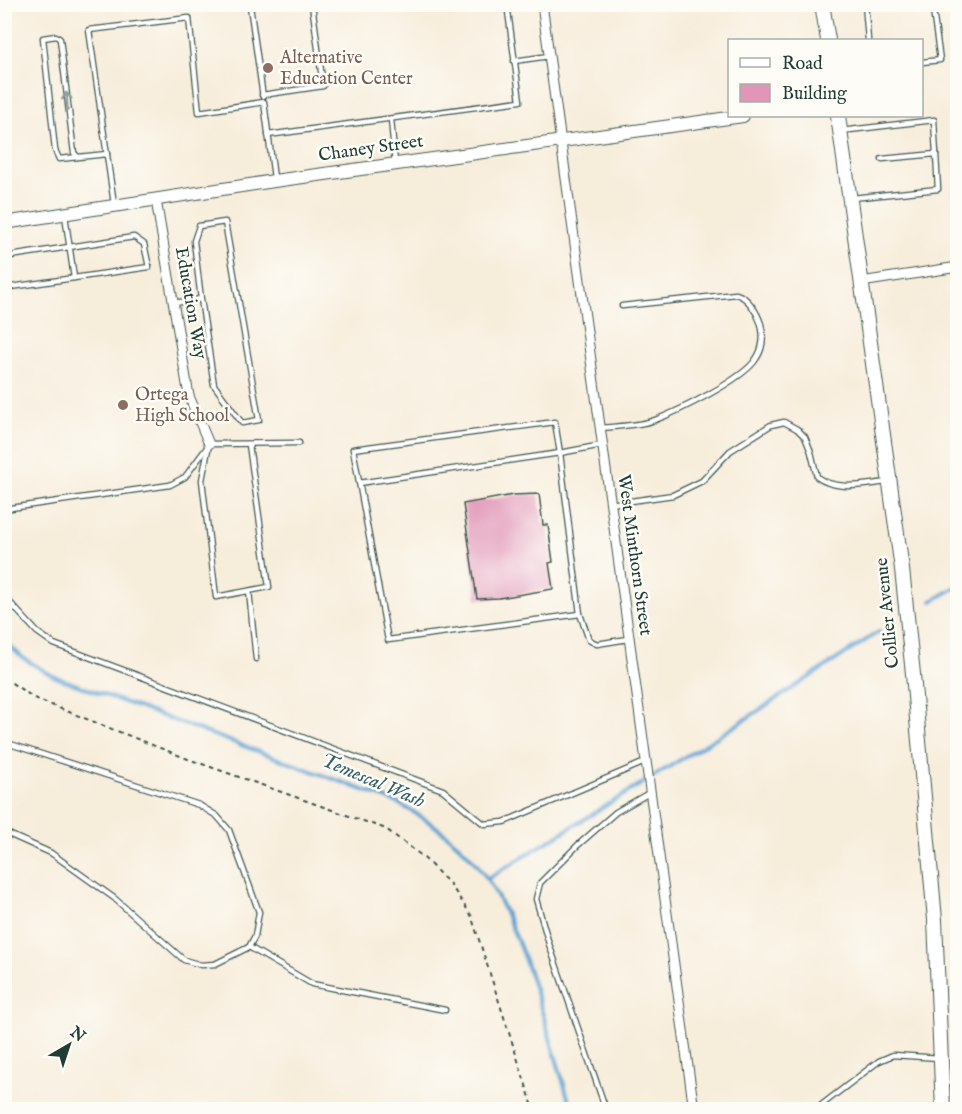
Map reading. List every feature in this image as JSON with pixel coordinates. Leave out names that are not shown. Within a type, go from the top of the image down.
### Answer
[{"type":"main road","points":[[822,4],[828,39]]},
{"type":"main road","name":"Collier Avenue","points":[[838,117],[913,674],[935,920],[943,1110]]},
{"type":"street","name":"West Minthorn Street","points":[[542,4],[694,1110]]},
{"type":"street","name":"Chaney Street","points":[[4,224],[274,181],[736,117]]},
{"type":"street","name":"Education Way","points":[[156,200],[189,396],[209,444]]},
{"type":"street","points":[[861,282],[957,267]]},
{"type":"lane","points":[[264,4],[250,6],[274,181]]},
{"type":"lane","points":[[262,95],[323,86],[312,4]]},
{"type":"lane","points":[[268,135],[520,102],[507,4]]},
{"type":"lane","points":[[864,4],[868,39]]},
{"type":"lane","points":[[923,62],[940,60],[932,4]]},
{"type":"lane","points":[[115,207],[89,30],[189,18],[199,112],[264,102]]},
{"type":"lane","points":[[78,157],[73,144],[60,39],[56,36],[43,38],[55,150],[59,159],[107,154]]},
{"type":"lane","points":[[514,61],[549,56]]},
{"type":"lane","points":[[391,119],[395,164]]},
{"type":"lane","points":[[841,131],[934,120],[938,189],[850,199]]},
{"type":"lane","points":[[882,159],[936,154]]},
{"type":"lane","points":[[65,215],[74,278]]},
{"type":"lane","points":[[225,222],[259,420],[242,423],[214,386],[201,299],[194,241],[199,226],[225,222]]},
{"type":"lane","points":[[4,257],[134,237],[144,244],[149,267],[4,288]]},
{"type":"lane","points":[[600,428],[653,421],[699,399],[746,370],[756,360],[761,348],[763,333],[760,320],[746,300],[735,294],[622,306]]},
{"type":"lane","points":[[174,303],[201,299]]},
{"type":"lane","points":[[580,614],[388,640],[353,448],[555,422],[580,614],[589,640],[597,644],[628,639]]},
{"type":"lane","points":[[610,504],[674,495],[702,481],[729,451],[771,425],[784,422],[797,429],[805,437],[812,452],[817,477],[824,483],[834,486],[889,482]]},
{"type":"lane","points":[[209,444],[299,443]]},
{"type":"lane","points":[[4,509],[170,485],[185,477],[209,444]]},
{"type":"lane","points":[[209,444],[202,480],[216,597],[269,587],[249,445]]},
{"type":"lane","points":[[360,483],[603,445]]},
{"type":"lane","points":[[249,591],[256,659]]},
{"type":"lane","points":[[4,596],[37,632],[54,644],[443,790],[484,824],[504,822],[645,762]]},
{"type":"lane","points":[[4,742],[199,805],[217,816],[229,830],[259,912],[255,936],[249,947],[215,964],[201,965],[184,960],[105,891],[51,854],[4,832]]},
{"type":"lane","points":[[606,1110],[549,944],[537,899],[540,883],[579,844],[616,812],[649,793]]},
{"type":"lane","points":[[249,947],[312,984],[445,1010]]},
{"type":"lane","points":[[815,1110],[879,1062],[893,1055],[942,1058]]},
{"type":"path","points":[[4,678],[36,699],[188,759],[386,829],[422,856],[450,884],[471,915],[534,1110]]},
{"type":"building","points":[[539,494],[543,525],[548,525],[553,562],[549,563],[553,589],[499,598],[477,599],[463,504],[513,495]]},
{"type":"waterway","points":[[932,601],[958,586]]},
{"type":"waterway","points":[[487,879],[732,728],[880,631]]},
{"type":"waterway","name":"Temescal Wash","points":[[4,641],[23,658],[53,676],[396,802],[457,843],[486,877],[513,931],[535,990],[572,1110]]},
{"type":"place","name":"Alternative Education Center","points":[[268,68]]},
{"type":"place","name":"Ortega High School","points":[[123,405]]}]
